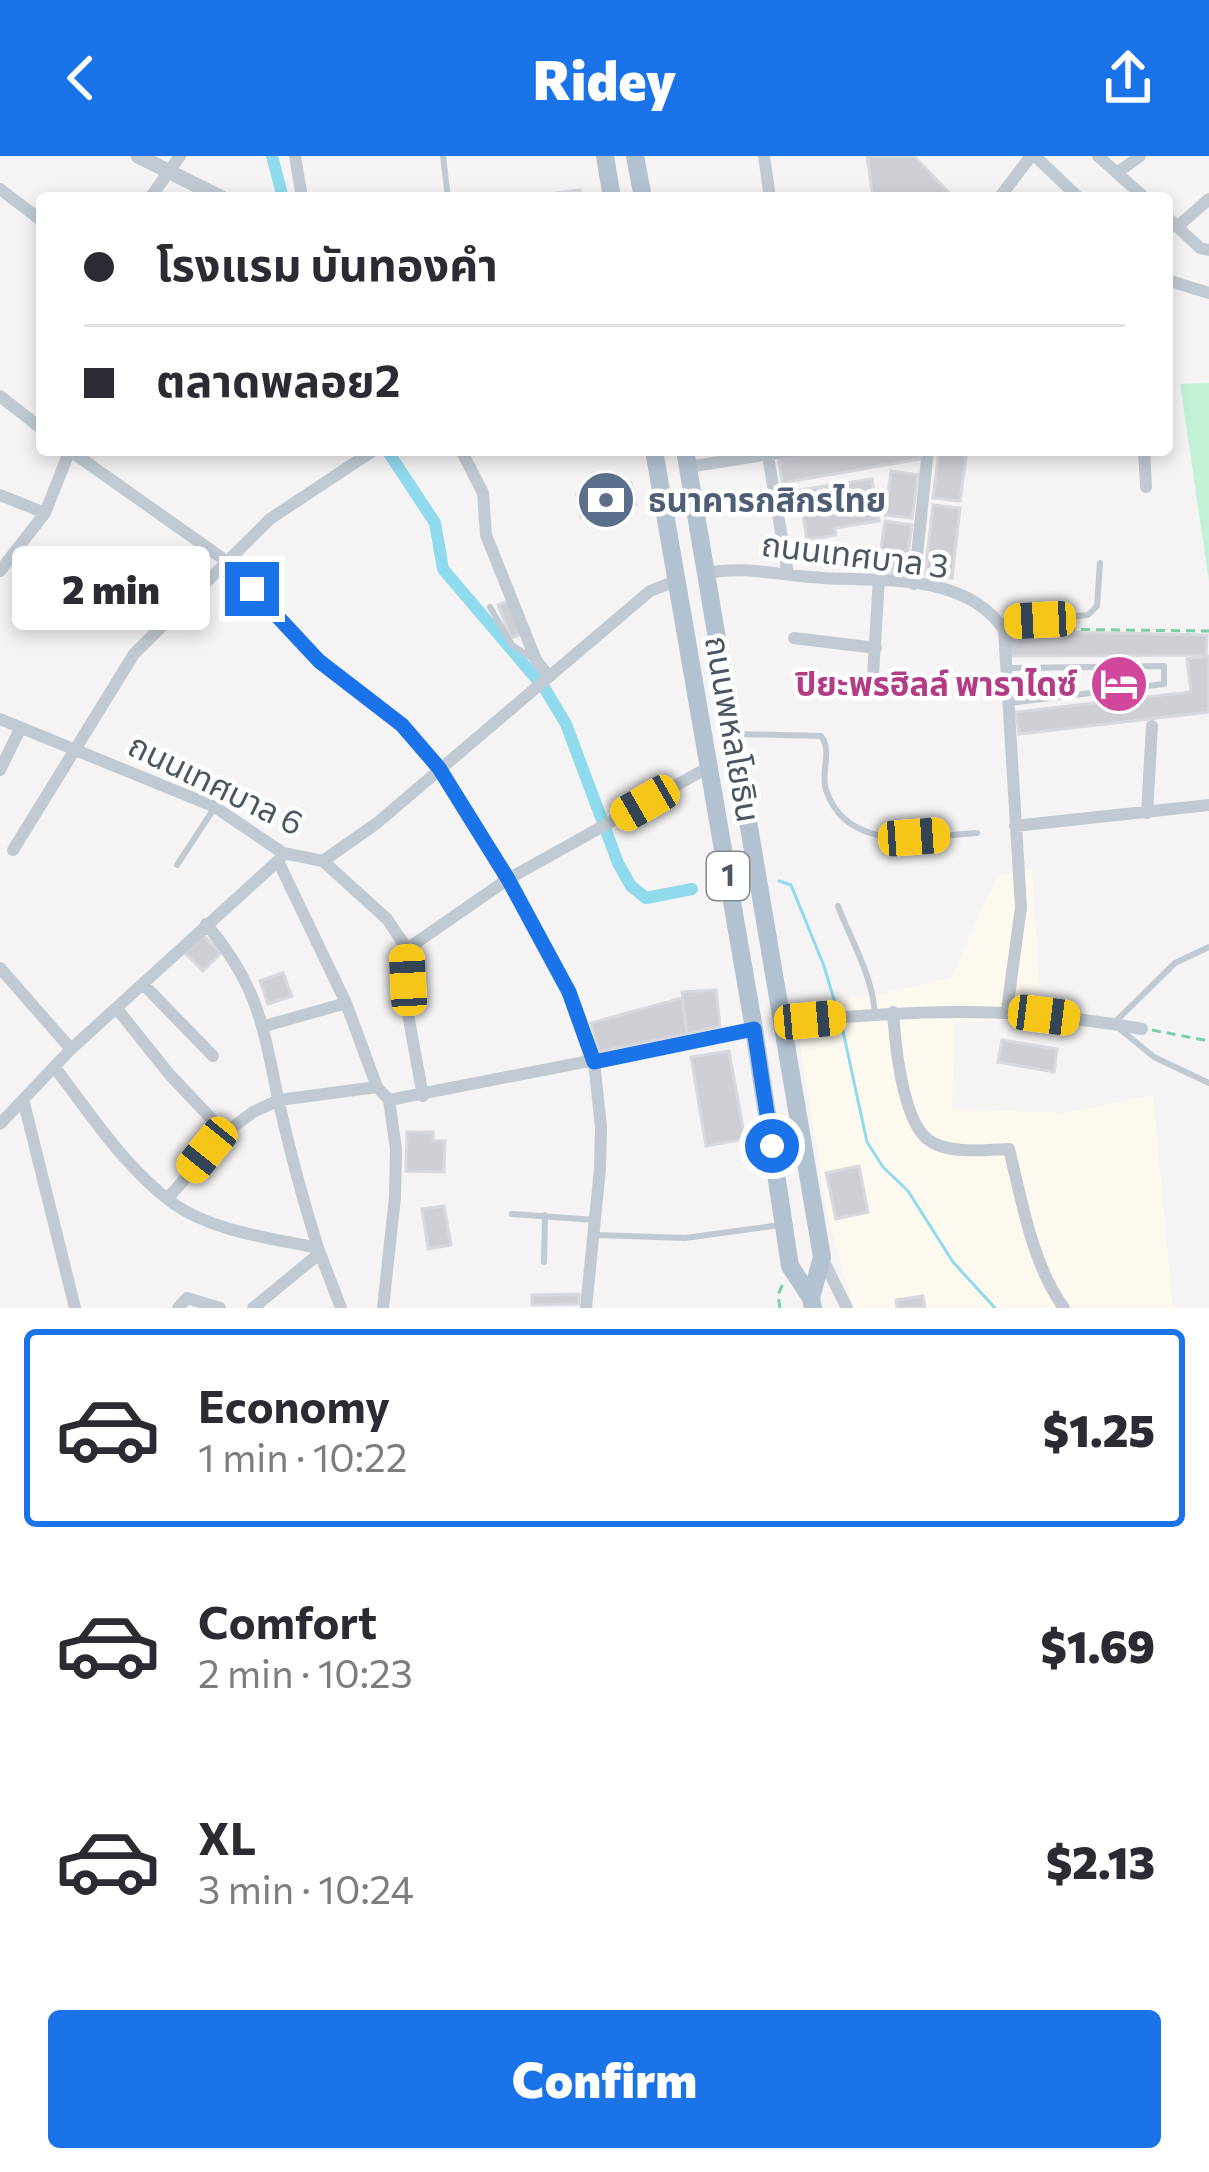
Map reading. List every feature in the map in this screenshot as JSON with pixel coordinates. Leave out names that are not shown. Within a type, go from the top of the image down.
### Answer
[{"type":"main road","points":[[605,156],[611,192]]},
{"type":"main road","points":[[635,156],[642,192]]},
{"type":"main road","name":"ถนนพหลโยธิน","points":[[655,456],[790,1265],[812,1303]]},
{"type":"main road","name":"ถนนพหลโยธิน","points":[[687,459],[822,1257],[812,1303]]},
{"type":"main road","points":[[704,737],[732,734]]},
{"type":"street","points":[[138,156],[210,192]]},
{"type":"street","points":[[154,192],[180,156]]},
{"type":"street","points":[[296,156],[301,192]]},
{"type":"street","points":[[764,156],[769,192]]},
{"type":"street","points":[[1004,192],[1033,156],[1072,192]]},
{"type":"street","points":[[1098,156],[1139,192]]},
{"type":"street","points":[[1118,173],[1140,156]]},
{"type":"street","points":[[0,189],[36,216]]},
{"type":"street","points":[[1173,221],[1209,199]]},
{"type":"street","points":[[1173,223],[1200,248],[1209,250]]},
{"type":"street","points":[[1173,282],[1209,293]]},
{"type":"street","points":[[0,397],[36,424]]},
{"type":"street","points":[[0,571],[45,513],[67,456]]},
{"type":"street","points":[[77,456],[229,563],[319,661],[402,725],[439,768],[508,879],[569,992],[594,1062],[601,1127],[586,1308]]},
{"type":"street","points":[[13,850],[134,654],[270,519],[365,456]]},
{"type":"street","points":[[464,456],[483,493],[486,535],[536,660],[548,675]]},
{"type":"street","points":[[687,459],[721,456]]},
{"type":"street","points":[[768,456],[788,574]]},
{"type":"street","points":[[914,584],[927,456]]},
{"type":"street","points":[[1144,456],[1146,487]]},
{"type":"street","points":[[0,494],[45,513]]},
{"type":"street","name":"ถนนเทศบาล 3","points":[[706,573],[736,567],[914,584],[959,594],[1002,626]]},
{"type":"street","points":[[873,675],[878,578]]},
{"type":"street","name":"ถนนเทศบาล 6","points":[[0,718],[215,808],[281,858],[323,861],[377,823],[650,590],[676,581]]},
{"type":"street","points":[[1002,626],[1021,908],[1007,1010]]},
{"type":"street","points":[[794,638],[876,648]]},
{"type":"street","points":[[1147,813],[1152,726]]},
{"type":"street","points":[[0,770],[20,729]]},
{"type":"street","points":[[406,949],[508,879],[709,767]]},
{"type":"street","points":[[1015,826],[1209,805]]},
{"type":"street","points":[[0,1124],[71,1048],[281,858],[346,1003],[377,1087],[389,1100],[396,1181],[382,1308]]},
{"type":"street","points":[[323,861],[387,919],[406,949],[407,1009],[423,1096]]},
{"type":"street","points":[[206,924],[234,958],[265,1025],[279,1100],[319,1251],[341,1308]]},
{"type":"street","points":[[0,968],[71,1048]]},
{"type":"street","points":[[143,984],[214,1056]]},
{"type":"street","points":[[265,1025],[346,1003]]},
{"type":"street","points":[[117,1009],[225,1133]]},
{"type":"street","points":[[784,1022],[892,1012],[1007,1010],[1142,1029]]},
{"type":"street","points":[[892,1012],[907,1101],[924,1137],[941,1146],[1009,1149],[1029,1227],[1054,1294],[1064,1308]]},
{"type":"street","points":[[389,1100],[754,1029]]},
{"type":"street","points":[[56,1069],[138,1172],[176,1205],[234,1230],[319,1251]]},
{"type":"street","points":[[168,1198],[225,1133],[254,1112],[279,1100],[377,1087]]},
{"type":"street","points":[[24,1103],[74,1308]]},
{"type":"street","points":[[254,1308],[319,1251]]},
{"type":"street","points":[[822,1257],[847,1308]]},
{"type":"street","points":[[178,1308],[187,1298],[220,1308]]},
{"type":"lane","points":[[443,156],[447,192]]},
{"type":"lane","points":[[1002,626],[1088,615],[1099,598],[1100,563]]},
{"type":"lane","points":[[490,607],[512,645],[536,660]]},
{"type":"lane","points":[[1006,668],[1164,666],[1164,684],[1009,703]]},
{"type":"lane","points":[[732,734],[821,736],[828,746],[826,791],[834,805],[867,834],[891,838],[977,833]]},
{"type":"lane","points":[[177,865],[215,808]]},
{"type":"lane","points":[[838,906],[863,957],[875,1013]]},
{"type":"lane","points":[[1209,947],[1175,963],[1113,1023],[1154,1057],[1209,1083]]},
{"type":"lane","points":[[512,1214],[685,1238],[784,1224]]},
{"type":"lane","points":[[544,1262],[545,1215]]},
{"type":"path","points":[[1002,626],[1209,631]]},
{"type":"path","points":[[1142,1029],[1209,1041]]},
{"type":"path","points":[[780,1308],[778,1295],[790,1265]]},
{"type":"shaded area","points":[[1032,869],[1042,1019],[955,1022],[952,1109],[1065,1113],[1153,1095],[1173,1308],[853,1308],[829,1221],[793,1004],[871,996],[951,978],[997,876]]},
{"type":"green space","points":[[1209,383],[1209,581],[1180,384]]},
{"type":"building","points":[[867,156],[914,156],[948,192],[872,192]]},
{"type":"building","points":[[778,456],[920,459],[782,483]]},
{"type":"building","points":[[938,456],[966,456],[960,501],[933,498]]},
{"type":"building","points":[[891,471],[918,475],[912,518],[885,515]]},
{"type":"building","points":[[872,479],[879,521],[835,528],[836,535],[807,540],[799,490]]},
{"type":"building","name":"ธนาคารกสิกรไทย","points":[[631,483],[636,505],[581,517],[577,495]]},
{"type":"building","points":[[933,505],[960,508],[952,578],[925,575]]},
{"type":"building","points":[[885,521],[912,525],[905,575],[878,571]]},
{"type":"building","points":[[510,600],[522,634],[511,638],[498,605]]},
{"type":"building","points":[[1062,632],[1207,635],[1206,655],[1008,656],[1006,636]]},
{"type":"building","points":[[1209,656],[1209,712],[1019,734],[1016,712],[1191,692],[1187,659]]},
{"type":"building","points":[[203,935],[221,953],[203,971],[185,953]]},
{"type":"building","points":[[283,973],[292,996],[268,1004],[260,981]]},
{"type":"building","points":[[716,990],[720,1026],[687,1034],[682,992]]},
{"type":"building","points":[[682,998],[687,1034],[599,1052],[591,1023]]},
{"type":"building","points":[[1002,1040],[1057,1049],[1054,1072],[998,1062]]},
{"type":"building","points":[[729,1051],[745,1139],[706,1146],[691,1057]]},
{"type":"building","points":[[407,1132],[433,1132],[433,1141],[445,1141],[444,1172],[406,1171]]},
{"type":"building","points":[[859,1166],[868,1212],[836,1219],[826,1173]]},
{"type":"building","points":[[444,1206],[451,1245],[428,1249],[422,1209]]},
{"type":"building","points":[[579,1294],[579,1304],[532,1305],[532,1295]]},
{"type":"building","points":[[923,1296],[925,1308],[897,1308],[896,1300]]},
{"type":"waterway","points":[[272,156],[281,192]]},
{"type":"waterway","points":[[391,456],[435,523],[443,569],[545,689],[566,724],[631,886],[646,898],[692,889]]},
{"type":"waterway","points":[[779,881],[791,885],[838,1013]]},
{"type":"waterway","points":[[841,1022],[867,1142],[883,1167],[908,1191],[953,1262],[995,1308]]},
{"type":"place","name":"ธนาคารกสิกรไทย","points":[[606,500]]},
{"type":"place","name":"ปิยะพรฮิลล์ พาราไดซ์","points":[[1119,684]]},
{"type":"route","points":[[252,589],[319,661],[402,725],[439,768],[508,879],[569,992],[594,1062],[754,1029],[772,1146]]}]
